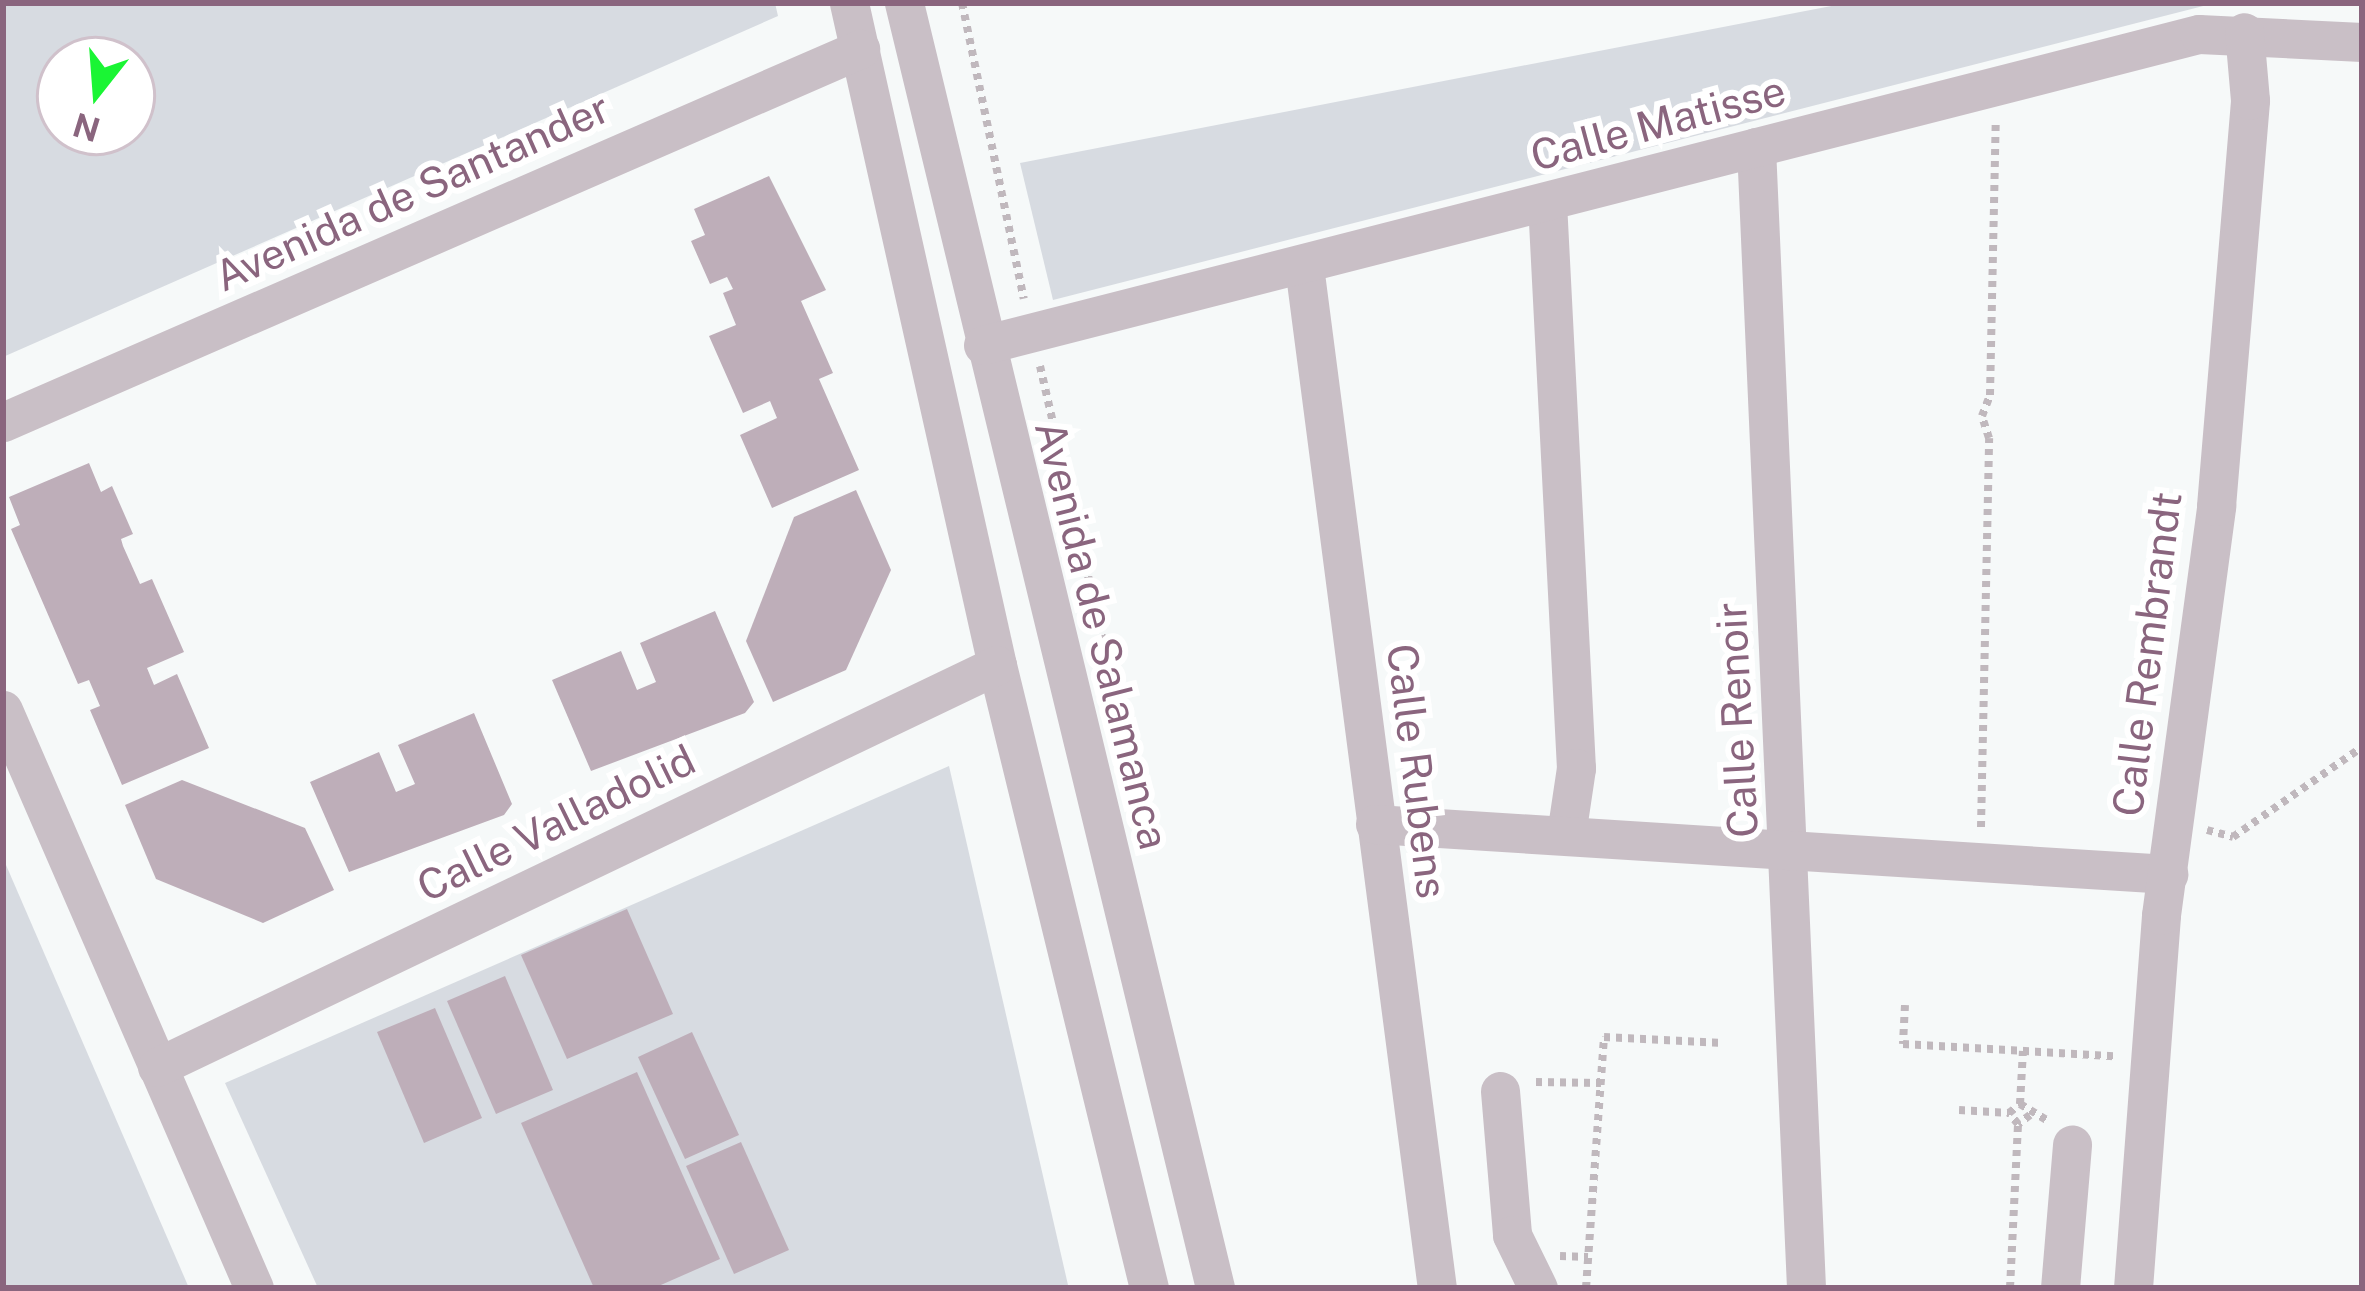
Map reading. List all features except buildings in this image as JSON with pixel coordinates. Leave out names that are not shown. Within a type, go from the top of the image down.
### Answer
[{"type":"street","points":[[849,3],[997,665],[1149,1288]]},
{"type":"street","name":"Avenida de Salamanca","points":[[904,3],[1211,1288]]},
{"type":"street","name":"Calle Matisse","points":[[983,345],[1304,266],[1992,83],[2199,34],[2244,32],[2362,43]]},
{"type":"street","name":"Calle Rembrandt","points":[[2133,1288],[2172,819],[2216,506],[2250,100],[2244,32]]},
{"type":"street","name":"Avenida de Santander","points":[[3,422],[860,50]]},
{"type":"street","name":"Calle Renoir","points":[[1756,147],[1792,852],[1806,1288]]},
{"type":"street","points":[[1547,202],[1576,768],[1566,835]]},
{"type":"street","name":"Calle Rubens","points":[[1304,266],[1437,1288]]},
{"type":"street","name":"Calle Valladolid","points":[[157,1067],[997,665]]},
{"type":"street","points":[[3,710],[254,1288]]},
{"type":"street","points":[[1375,824],[2168,874]]},
{"type":"street","points":[[1500,1091],[1512,1235],[1538,1288]]},
{"type":"street","points":[[2060,1288],[2072,1144]]},
{"type":"street","points":[[1175,1288],[1211,1288]]},
{"type":"path","points":[[962,3],[1032,334],[1130,754]]},
{"type":"path","points":[[1982,865],[1989,438],[1982,416],[1990,395],[1992,83]]},
{"type":"path","points":[[2172,819],[2233,837],[2362,747]]},
{"type":"path","points":[[1905,1005],[1903,1044],[2116,1057]]},
{"type":"path","points":[[1586,1288],[1604,1037],[1723,1043]]},
{"type":"path","points":[[1959,1110],[2009,1113],[2020,1104],[2023,1051]]},
{"type":"path","points":[[1500,1091],[1525,1083],[1601,1083]]},
{"type":"path","points":[[2018,1124],[2033,1116],[2020,1104]]},
{"type":"path","points":[[2009,1113],[2018,1124],[2010,1288]]},
{"type":"shaded area","points":[[3,3],[775,3],[778,16],[3,357]]},
{"type":"shaded area","points":[[1847,3],[2215,3],[1053,300],[1020,163]]},
{"type":"shaded area","points":[[949,766],[1068,1285],[318,1288],[225,1083]]},
{"type":"shaded area","points":[[3,858],[189,1288],[3,1288]]}]
